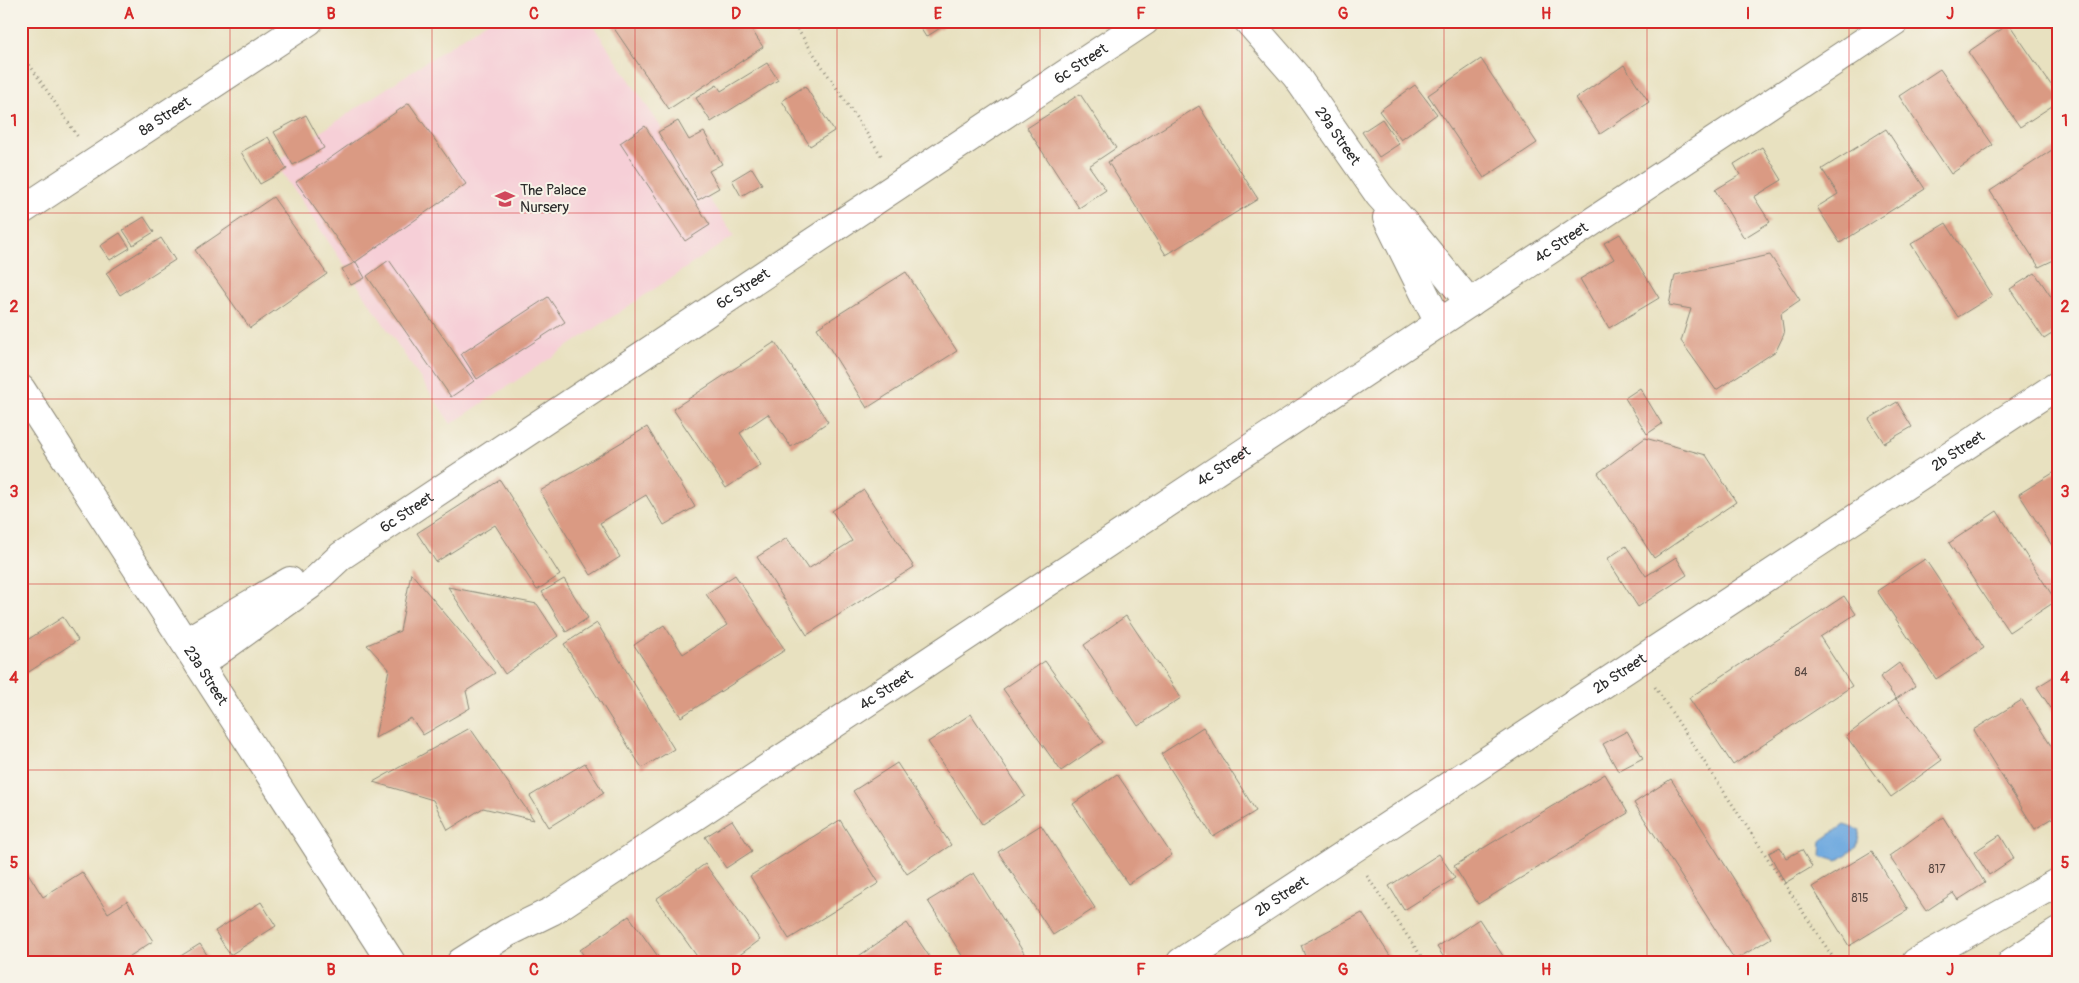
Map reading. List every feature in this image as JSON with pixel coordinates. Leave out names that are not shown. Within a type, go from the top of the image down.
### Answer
[{"type":"street","name":"8a Street","points":[[21,211],[308,21]]},
{"type":"street","name":"6c Street","points":[[199,665],[309,586],[341,556],[1145,21]]},
{"type":"street","name":"29a Street","points":[[1248,21],[1296,76],[1379,195],[1408,226],[1470,303]]},
{"type":"street","name":"29a Street","points":[[1273,21],[1288,52],[1296,76]]},
{"type":"street","name":"4c Street","points":[[461,962],[507,933],[552,911],[1896,21]]},
{"type":"street","name":"29a Street","points":[[1379,195],[1390,226],[1439,324]]},
{"type":"street","name":"2b Street","points":[[1181,962],[2058,385]]},
{"type":"street","name":"23a Street","points":[[21,389],[391,962]]},
{"type":"street","name":"6c Street","points":[[184,642],[305,571],[341,556]]},
{"type":"street","points":[[1916,962],[2058,882]]},
{"type":"street","name":"4c Street","points":[[495,962],[552,911]]},
{"type":"street","points":[[2012,962],[2058,931]]},
{"type":"path","points":[[792,21],[900,183]]},
{"type":"path","points":[[21,52],[94,163]]},
{"type":"path","points":[[1638,661],[1836,962]]},
{"type":"path","points":[[1350,851],[1425,962]]},
{"type":"shaded area","name":"The Palace Nursery","points":[[488,21],[590,21],[734,236],[451,424],[275,162]]},
{"type":"water","points":[[1844,825],[1860,830],[1857,847],[1837,861],[1821,856],[1822,840]]},
{"type":"building","points":[[609,21],[746,21],[763,47],[669,109]]},
{"type":"building","points":[[916,21],[951,21],[926,37]]},
{"type":"building","points":[[2052,21],[2058,21],[2058,30]]},
{"type":"building","points":[[2009,24],[2058,95],[2058,102],[2020,127],[1968,52]]},
{"type":"building","points":[[1481,59],[1537,143],[1484,178],[1428,95]]},
{"type":"building","points":[[767,63],[778,80],[711,122],[696,98],[717,85],[721,91]]},
{"type":"building","points":[[1624,65],[1649,102],[1600,134],[1576,98]]},
{"type":"building","points":[[1940,69],[1993,145],[1951,174],[1899,96]]},
{"type":"building","points":[[1415,85],[1437,114],[1401,140],[1379,111]]},
{"type":"building","points":[[805,86],[834,131],[810,146],[782,101]]},
{"type":"building","points":[[1080,94],[1116,148],[1089,166],[1106,190],[1079,208],[1027,128]]},
{"type":"building","points":[[409,103],[466,184],[354,263],[296,182]]},
{"type":"building","points":[[1199,106],[1258,199],[1166,255],[1108,162]]},
{"type":"building","points":[[306,115],[324,148],[293,165],[274,132]]},
{"type":"building","points":[[1382,119],[1399,144],[1379,157],[1362,132]]},
{"type":"building","points":[[678,121],[689,140],[704,132],[722,164],[709,171],[719,188],[698,200],[658,132]]},
{"type":"building","points":[[645,126],[710,225],[685,241],[620,143]]},
{"type":"building","points":[[1886,129],[1925,189],[1840,243],[1817,207],[1838,194],[1822,169]]},
{"type":"building","points":[[268,137],[287,169],[260,184],[241,152]]},
{"type":"building","points":[[2058,146],[2058,258],[2039,267],[1990,191]]},
{"type":"building","points":[[1762,147],[1782,180],[1754,197],[1770,222],[1744,238],[1715,190],[1740,175],[1734,164]]},
{"type":"building","points":[[752,168],[762,184],[741,196],[732,180]]},
{"type":"building","points":[[273,197],[327,274],[250,328],[195,250]]},
{"type":"building","points":[[144,217],[154,232],[133,245],[123,230]]},
{"type":"building","points":[[1946,223],[1992,296],[1958,317],[1911,244]]},
{"type":"building","points":[[120,233],[130,248],[110,260],[100,246]]},
{"type":"building","points":[[1620,234],[1659,298],[1609,328],[1580,279],[1614,259],[1604,243]]},
{"type":"building","points":[[161,238],[175,260],[120,295],[106,273]]},
{"type":"building","points":[[1770,255],[1800,300],[1781,313],[1784,334],[1776,351],[1716,390],[1681,341],[1691,309],[1669,305],[1675,275]]},
{"type":"building","points":[[389,260],[474,381],[451,397],[367,276]]},
{"type":"building","points":[[356,262],[365,278],[351,285],[342,269]]},
{"type":"building","points":[[906,272],[957,351],[867,408],[817,328]]},
{"type":"building","points":[[2035,273],[2058,307],[2058,330],[2044,339],[2010,289]]},
{"type":"building","points":[[548,297],[565,322],[477,379],[461,354]]},
{"type":"building","points":[[775,342],[828,422],[791,447],[768,414],[740,433],[761,465],[726,488],[673,409]]},
{"type":"building","points":[[1640,388],[1662,424],[1647,434],[1625,398]]},
{"type":"building","points":[[1897,402],[1912,427],[1884,443],[1869,419]]},
{"type":"building","points":[[647,427],[695,507],[664,525],[646,495],[600,523],[620,557],[591,575],[540,491]]},
{"type":"building","points":[[1645,438],[1706,455],[1736,502],[1654,558],[1598,473]]},
{"type":"building","points":[[2058,470],[2058,555],[2019,494]]},
{"type":"building","points":[[500,480],[560,575],[537,590],[495,525],[436,562],[417,533]]},
{"type":"building","points":[[864,490],[914,567],[807,635],[757,557],[787,538],[808,569],[852,541],[832,511]]},
{"type":"building","points":[[1997,511],[2056,601],[2009,632],[1949,543]]},
{"type":"building","points":[[1626,546],[1646,576],[1676,557],[1687,575],[1638,607],[1607,559]]},
{"type":"building","points":[[1925,559],[1984,648],[1936,679],[1877,591]]},
{"type":"building","points":[[411,573],[495,673],[466,691],[470,708],[423,735],[411,718],[375,738],[389,669],[367,645],[400,631]]},
{"type":"building","points":[[735,575],[785,650],[681,717],[634,645],[664,625],[683,654],[727,625],[706,594]]},
{"type":"building","points":[[564,579],[588,618],[566,632],[542,592]]},
{"type":"building","points":[[448,587],[537,604],[558,636],[505,674]]},
{"type":"building","points":[[1844,596],[1856,614],[1820,637],[1852,686],[1733,765],[1689,698]]},
{"type":"building","points":[[1126,616],[1181,698],[1138,726],[1084,645]]},
{"type":"building","points":[[63,617],[78,640],[21,677],[21,644]]},
{"type":"building","points":[[597,623],[674,749],[642,768],[564,644]]},
{"type":"building","points":[[1045,661],[1103,742],[1061,771],[1003,689]]},
{"type":"building","points":[[1899,663],[1915,686],[1896,699],[1880,677]]},
{"type":"building","points":[[2058,674],[2058,719],[2037,687]]},
{"type":"building","points":[[1896,699],[1942,760],[1891,797],[1846,736]]},
{"type":"building","points":[[2022,700],[2058,757],[2058,815],[2035,829],[1973,730]]},
{"type":"building","points":[[971,714],[1025,796],[982,824],[928,742]]},
{"type":"building","points":[[1203,727],[1256,811],[1213,837],[1161,754]]},
{"type":"building","points":[[470,728],[534,820],[483,808],[448,830],[433,800],[373,782]]},
{"type":"building","points":[[1627,731],[1643,758],[1618,771],[1603,744]]},
{"type":"building","points":[[585,763],[604,793],[549,827],[530,796]]},
{"type":"building","points":[[897,763],[951,845],[907,874],[853,791]]},
{"type":"building","points":[[1117,774],[1172,855],[1128,884],[1073,804]]},
{"type":"building","points":[[1605,774],[1628,813],[1478,904],[1454,866]]},
{"type":"building","points":[[1671,779],[1771,938],[1735,960],[1634,803]]},
{"type":"building","points":[[1943,817],[1985,883],[1958,900],[1953,893],[1926,911],[1889,856]]},
{"type":"building","points":[[732,820],[752,851],[726,868],[705,837]]},
{"type":"building","points":[[840,820],[879,883],[789,939],[750,876]]},
{"type":"building","points":[[1041,825],[1095,908],[1053,935],[998,852]]},
{"type":"building","points":[[2000,835],[2014,858],[1989,875],[1974,852]]},
{"type":"building","points":[[1780,847],[1786,858],[1802,850],[1812,867],[1785,883],[1769,853]]},
{"type":"building","points":[[1872,851],[1908,910],[1849,946],[1812,887]]},
{"type":"building","points":[[1439,854],[1455,878],[1404,910],[1389,886]]},
{"type":"building","points":[[21,862],[43,897],[82,872],[108,913],[127,901],[153,941],[121,962],[23,962],[21,958]]},
{"type":"building","points":[[705,864],[760,940],[730,962],[701,962],[656,899]]},
{"type":"building","points":[[974,873],[1027,958],[1021,962],[966,962],[928,901]]},
{"type":"building","points":[[261,902],[276,926],[230,955],[215,931]]},
{"type":"building","points":[[1362,913],[1394,962],[1307,962],[1301,945]]},
{"type":"building","points":[[629,916],[662,962],[588,962],[580,950]]},
{"type":"building","points":[[1479,919],[1507,962],[1447,962],[1437,947]]},
{"type":"building","points":[[907,923],[933,962],[850,962]]},
{"type":"building","points":[[200,944],[211,961],[171,962]]},
{"type":"place","name":"The Palace Nursery","points":[[505,199]]}]
